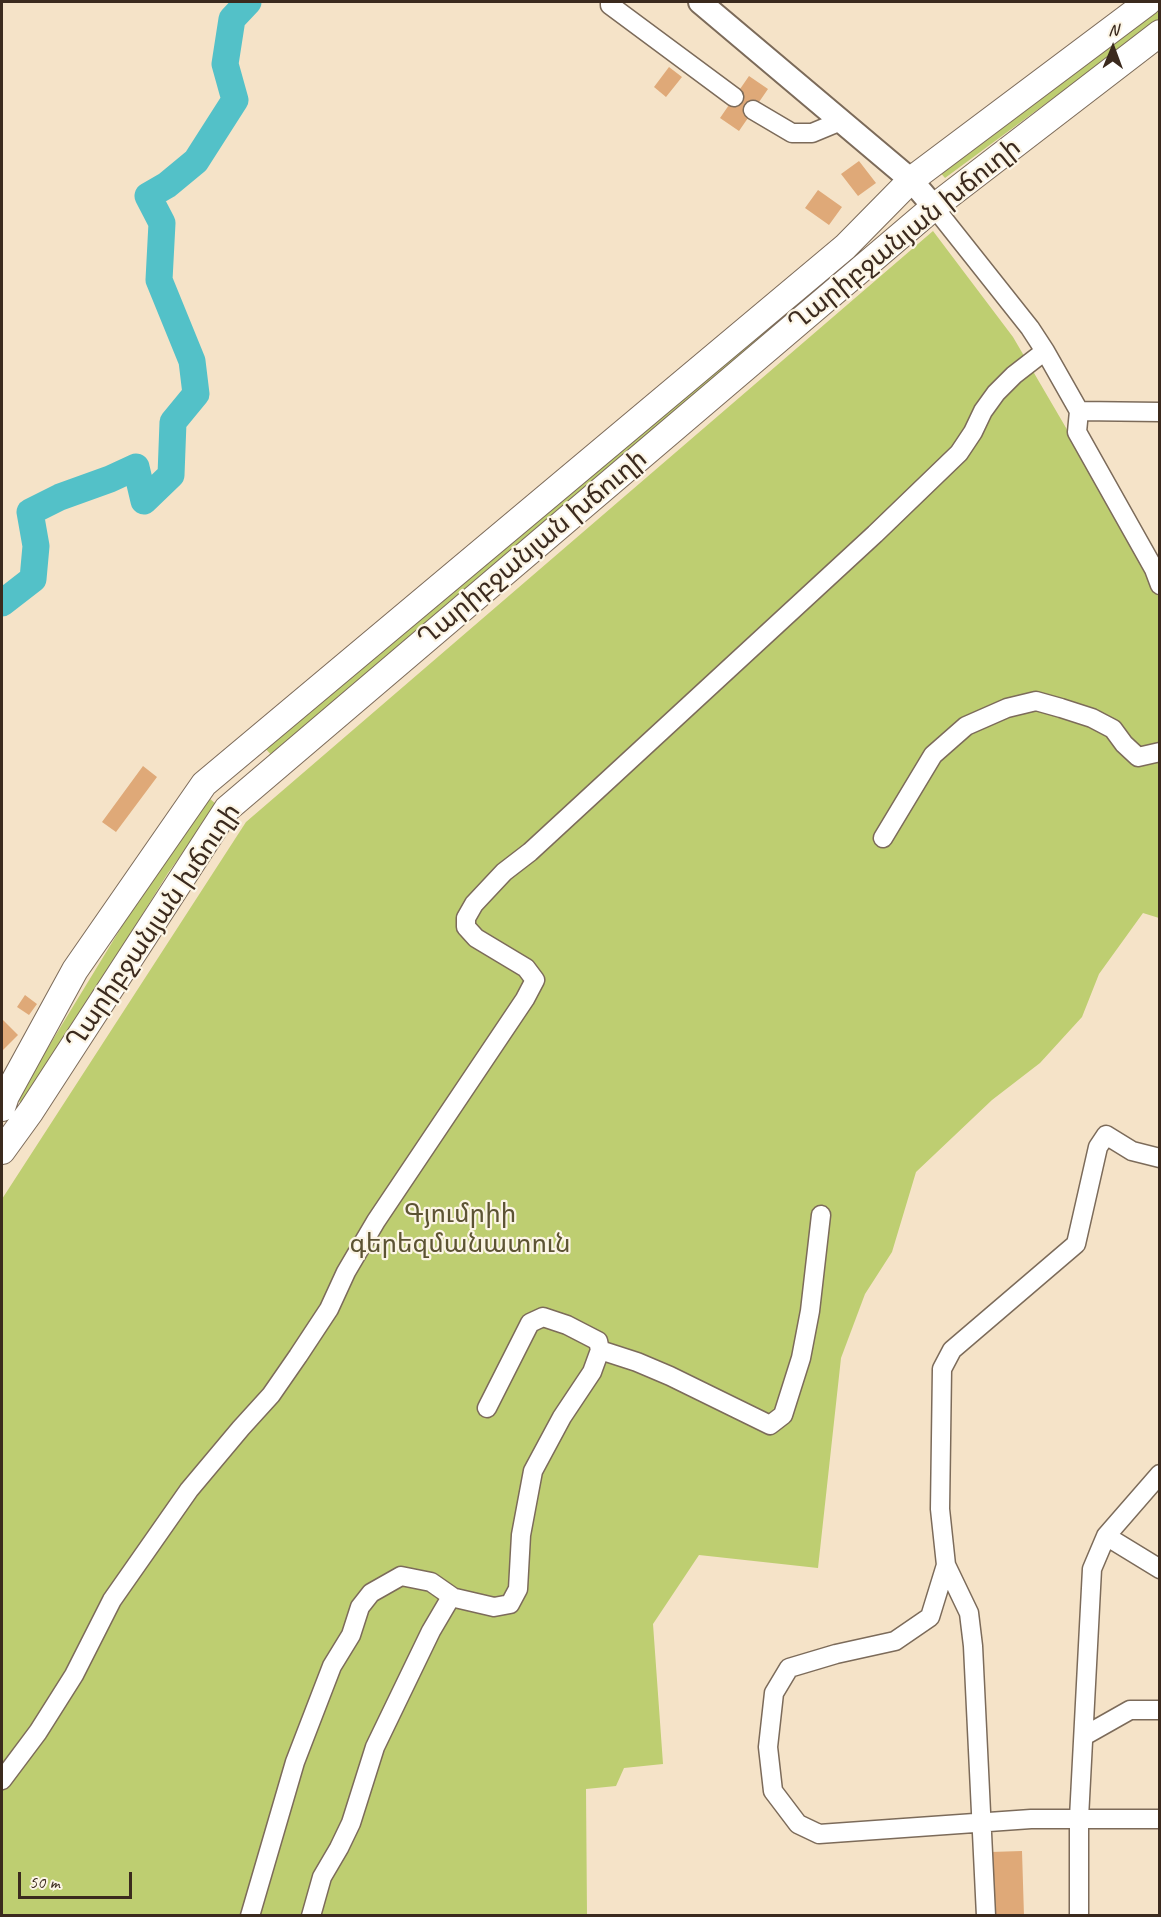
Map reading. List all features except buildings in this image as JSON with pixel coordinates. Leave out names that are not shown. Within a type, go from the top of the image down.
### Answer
[{"type":"highway","name":"Ղարիբջանյան խճուղի","points":[[2,1108],[6,1096],[75,970],[204,784],[845,247],[911,180],[1148,2]]},
{"type":"highway","name":"Ղարիբջանյան խճուղի","points":[[2,1151],[31,1111],[227,809],[933,207],[1160,33]]},
{"type":"highway","points":[[204,784],[232,805]]},
{"type":"main road","points":[[700,2],[911,180],[933,207]]},
{"type":"street","points":[[610,2],[610,5],[734,97]]},
{"type":"street","points":[[753,110],[792,133],[812,133],[841,121]]},
{"type":"street","points":[[933,207],[1030,328],[1045,351],[1079,411],[1077,432],[1154,569],[1160,585]]},
{"type":"street","points":[[2,1780],[38,1732],[74,1675],[112,1600],[189,1490],[272,1395],[329,1309],[346,1272],[376,1221],[525,999],[535,980],[526,968],[476,938],[466,927],[466,918],[474,904],[504,873],[613,776],[926,485],[959,453],[996,393],[1014,375],[1045,351]]},
{"type":"street","points":[[1079,411],[1160,412]]},
{"type":"street","points":[[883,838],[933,755],[966,726],[1007,708],[1036,701],[1062,708],[1092,718],[1113,729],[1138,757],[1160,752]]},
{"type":"street","points":[[986,1916],[973,1646],[969,1613],[946,1565],[940,1509],[942,1369],[952,1350],[1076,1244],[1098,1147],[1106,1135],[1132,1151],[1160,1158]]},
{"type":"street","points":[[600,1350],[670,1376],[770,1425],[783,1415],[801,1358],[810,1311],[822,1215]]},
{"type":"street","points":[[250,1916],[295,1762],[332,1666],[351,1635],[360,1607],[370,1593],[401,1576],[431,1582],[454,1598],[494,1607],[510,1604],[518,1589],[521,1535],[533,1471],[562,1417],[592,1372],[600,1350],[598,1341],[567,1325],[543,1317],[530,1323],[487,1408]]},
{"type":"street","points":[[1079,1916],[1079,1818],[1092,1569],[1106,1536],[1160,1474]]},
{"type":"street","points":[[1106,1536],[1160,1569]]},
{"type":"street","points":[[946,1565],[930,1617],[895,1641],[836,1654],[789,1668],[774,1693],[768,1747],[773,1791],[798,1824],[819,1834],[1031,1819],[1160,1819]]},
{"type":"street","points":[[311,1916],[322,1877],[351,1823],[375,1747],[432,1631],[451,1597],[454,1598]]},
{"type":"street","points":[[1084,1736],[1130,1710],[1160,1710]]},
{"type":"green space","points":[[1159,7],[1159,20],[945,178],[938,170]]},
{"type":"green space","name":"Գյումրիի գերեզմանատուն","points":[[933,231],[1013,337],[1149,570],[1159,599],[1159,918],[1143,913],[1099,974],[1082,1017],[1040,1063],[992,1100],[916,1172],[892,1252],[865,1294],[841,1358],[818,1568],[699,1555],[653,1624],[663,1764],[624,1768],[616,1786],[586,1789],[587,1915],[2,1915],[2,1199],[246,822]]},
{"type":"green space","points":[[854,252],[863,257],[273,757],[265,748]]},
{"type":"green space","points":[[208,797],[217,805],[168,873],[25,1104],[16,1100],[130,913]]},
{"type":"waterway","points":[[2,603],[33,579],[36,546],[30,512],[60,497],[136,467],[144,501],[171,475],[173,422],[196,394],[192,361],[159,280],[162,223],[148,196],[167,185],[196,161],[235,100],[225,64],[232,19],[248,2]]}]
